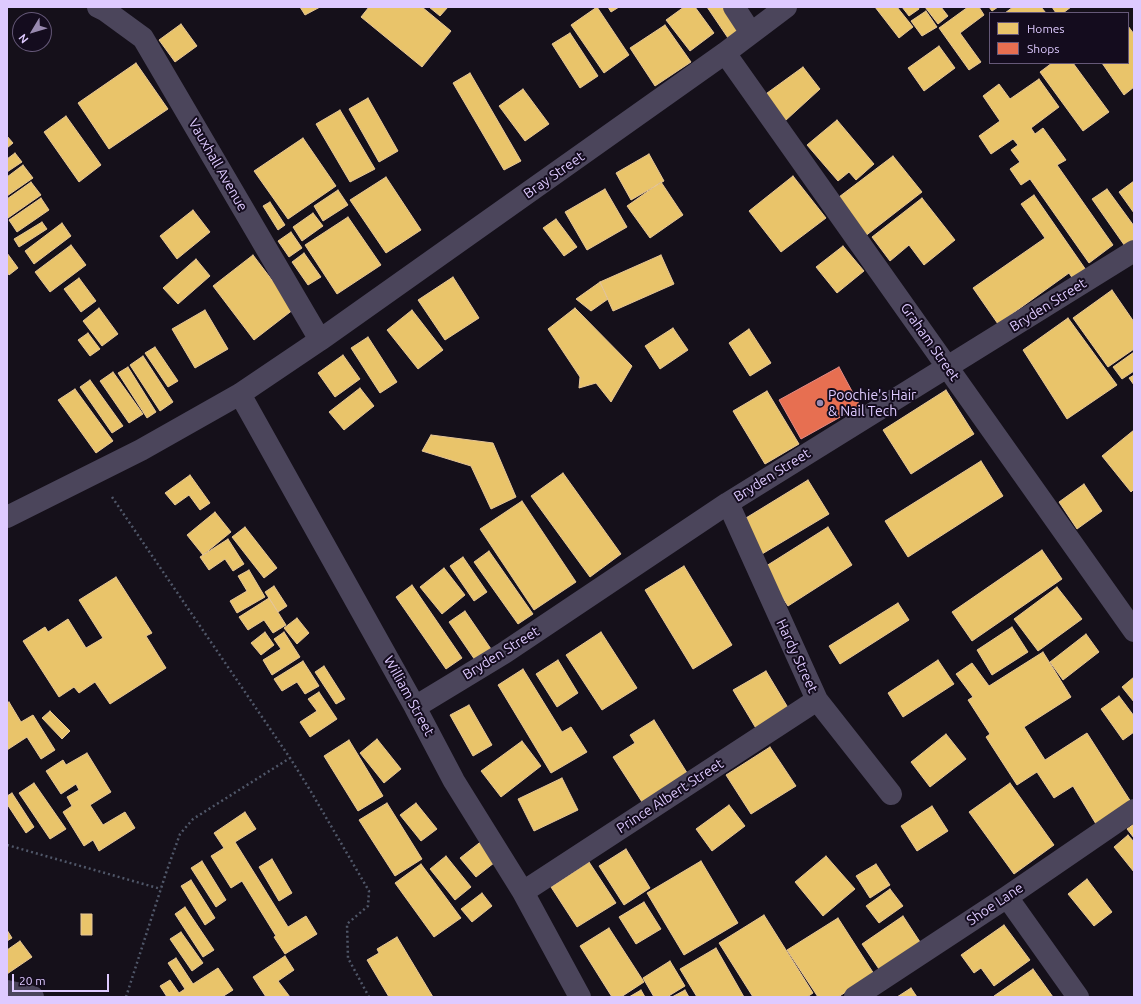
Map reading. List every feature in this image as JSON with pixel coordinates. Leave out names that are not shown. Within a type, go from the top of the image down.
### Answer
[{"type":"street","name":"Vauxhall Avenue","points":[[98,7],[106,11],[143,38],[320,340]]},
{"type":"street","points":[[734,7],[750,33]]},
{"type":"street","name":"Bray Street","points":[[7,517],[141,450],[240,394],[320,340],[725,53],[786,7]]},
{"type":"street","name":"Graham Street","points":[[725,53],[1134,631]]},
{"type":"street","name":"Bryden Street","points":[[415,707],[504,653],[728,503],[1134,251]]},
{"type":"street","name":"William Street","points":[[240,394],[415,707],[454,781],[523,892],[580,997]]},
{"type":"street","name":"Hardy Street","points":[[728,503],[817,700],[891,794]]},
{"type":"street","name":"Prince Albert Street","points":[[523,892],[817,700]]},
{"type":"street","name":"Shoe Lane","points":[[855,997],[1007,897],[1134,810]]},
{"type":"street","points":[[1007,897],[1078,997]]},
{"type":"street","points":[[7,991],[33,997]]},
{"type":"path","points":[[95,472],[290,758],[369,891],[368,906],[347,924],[348,958],[369,997]]},
{"type":"path","points":[[126,997],[180,834],[193,819],[290,758]]},
{"type":"path","points":[[7,846],[161,889]]},
{"type":"building: Homes","points":[[300,7],[320,7],[305,15]]},
{"type":"building: Homes","points":[[369,7],[422,7],[451,31],[422,67],[361,17]]},
{"type":"building: Homes","points":[[429,7],[448,7],[440,16]]},
{"type":"building: Homes","points":[[597,7],[629,55],[604,73],[571,25]]},
{"type":"building: Homes","points":[[608,7],[619,7],[611,12]]},
{"type":"building: Homes","points":[[684,7],[695,7],[714,33],[690,51],[666,20]]},
{"type":"building: Homes","points":[[707,7],[742,7],[752,22],[728,38]]},
{"type":"building: Homes","points":[[875,7],[897,7],[913,27],[899,38]]},
{"type":"building: Homes","points":[[902,7],[918,7],[919,9],[909,16]]},
{"type":"building: Homes","points":[[925,7],[941,7],[948,16],[938,24]]},
{"type":"building: Homes","points":[[968,7],[979,7],[984,15],[960,33],[981,62],[969,70],[939,28]]},
{"type":"building: Homes","points":[[989,7],[998,7],[992,11]]},
{"type":"building: Homes","points":[[1013,7],[1041,7],[1045,12],[1006,12]]},
{"type":"building: Homes","points":[[1052,7],[1071,7],[1064,12],[1055,12]]},
{"type":"building: Homes","points":[[926,11],[937,27],[922,36],[911,21]]},
{"type":"building: Homes","points":[[181,24],[197,46],[175,62],[159,40]]},
{"type":"building: Homes","points":[[665,25],[691,62],[655,86],[630,48]]},
{"type":"building: Homes","points":[[1129,27],[1134,34],[1134,87],[1124,95],[1103,64],[1129,64]]},
{"type":"building: Homes","points":[[570,33],[598,76],[580,88],[552,44]]},
{"type":"building: Homes","points":[[939,46],[955,68],[924,91],[908,68]]},
{"type":"building: Homes","points":[[136,63],[168,109],[109,149],[78,103]]},
{"type":"building: Homes","points":[[1051,64],[1074,64],[1109,112],[1083,131],[1040,72]]},
{"type":"building: Homes","points":[[803,67],[820,89],[785,121],[763,96]]},
{"type":"building: Homes","points":[[470,73],[521,161],[504,170],[453,83]]},
{"type":"building: Homes","points":[[1039,79],[1059,107],[1031,128],[1035,134],[1043,128],[1066,160],[1057,165],[1113,245],[1089,263],[1030,179],[1021,185],[1010,169],[1020,162],[1011,150],[1018,145],[1013,139],[991,154],[979,136],[1000,121],[983,96],[999,84],[1010,99]]},
{"type":"building: Homes","points":[[523,89],[549,124],[525,141],[499,106]]},
{"type":"building: Homes","points":[[368,98],[398,151],[379,162],[349,109]]},
{"type":"building: Homes","points":[[340,110],[375,169],[350,182],[316,124]]},
{"type":"building: Homes","points":[[66,116],[101,165],[79,182],[44,132]]},
{"type":"building: Homes","points":[[837,120],[874,164],[856,180],[849,172],[838,181],[807,145]]},
{"type":"building: Homes","points":[[7,136],[13,143],[7,148]]},
{"type":"building: Homes","points":[[303,138],[336,186],[288,219],[254,171]]},
{"type":"building: Homes","points":[[15,153],[22,162],[7,172],[7,159]]},
{"type":"building: Homes","points":[[649,154],[664,181],[631,200],[616,173]]},
{"type":"building: Homes","points":[[893,156],[922,192],[864,237],[835,200]]},
{"type":"building: Homes","points":[[23,165],[33,178],[7,196],[7,177]]},
{"type":"building: Homes","points":[[793,176],[826,218],[781,252],[749,211]]},
{"type":"building: Homes","points":[[386,177],[421,230],[386,253],[350,200]]},
{"type":"building: Homes","points":[[1134,181],[1134,213],[1119,192]]},
{"type":"building: Homes","points":[[31,182],[41,195],[8,218],[7,199]]},
{"type":"building: Homes","points":[[661,182],[683,215],[650,238],[627,206]]},
{"type":"building: Homes","points":[[605,189],[627,227],[587,250],[565,212]]},
{"type":"building: Homes","points":[[1107,189],[1134,226],[1134,244],[1127,249],[1092,199]]},
{"type":"building: Homes","points":[[338,190],[348,205],[323,221],[314,206]]},
{"type":"building: Homes","points":[[1034,195],[1086,270],[1073,279],[1069,273],[998,324],[973,288],[1045,238],[1021,204]]},
{"type":"building: Homes","points":[[41,198],[49,210],[17,232],[9,220]]},
{"type":"building: Homes","points":[[922,198],[955,240],[924,265],[909,245],[890,261],[872,237]]},
{"type":"building: Homes","points":[[270,202],[285,225],[278,230],[263,206]]},
{"type":"building: Homes","points":[[193,210],[210,232],[177,259],[160,236]]},
{"type":"building: Homes","points":[[313,213],[323,226],[302,241],[293,227]]},
{"type":"building: Homes","points":[[348,217],[381,265],[337,294],[305,245]]},
{"type":"building: Homes","points":[[556,219],[577,247],[564,256],[543,228]]},
{"type":"building: Homes","points":[[42,222],[47,229],[19,247],[14,239]]},
{"type":"building: Homes","points":[[62,223],[71,236],[34,264],[25,251]]},
{"type":"building: Homes","points":[[291,232],[302,248],[289,257],[278,241]]},
{"type":"building: Homes","points":[[71,245],[86,265],[50,292],[35,272]]},
{"type":"building: Homes","points":[[843,246],[864,271],[837,293],[816,267]]},
{"type":"building: Homes","points":[[7,253],[18,268],[9,275],[7,272]]},
{"type":"building: Homes","points":[[304,253],[321,277],[308,285],[292,262]]},
{"type":"building: Homes","points":[[253,255],[294,309],[254,340],[213,286]]},
{"type":"building: Homes","points":[[661,255],[674,284],[613,311],[600,282]]},
{"type":"building: Homes","points":[[196,259],[210,276],[178,304],[163,288]]},
{"type":"building: Homes","points":[[453,277],[479,318],[445,340],[418,300]]},
{"type":"building: Homes","points":[[79,278],[96,301],[81,312],[64,289]]},
{"type":"building: Homes","points":[[600,282],[608,299],[591,311],[576,299]]},
{"type":"building: Homes","points":[[1112,290],[1134,322],[1134,349],[1108,367],[1073,318]]},
{"type":"building: Homes","points":[[99,308],[118,334],[102,346],[83,321]]},
{"type":"building: Homes","points":[[575,308],[632,366],[611,402],[596,383],[579,388],[580,377],[548,329]]},
{"type":"building: Homes","points":[[205,310],[228,349],[195,368],[172,329]]},
{"type":"building: Homes","points":[[412,310],[443,350],[418,369],[387,330]]},
{"type":"building: Homes","points":[[1068,318],[1117,385],[1067,419],[1023,350]]},
{"type":"building: Homes","points":[[673,328],[688,350],[660,369],[645,346]]},
{"type":"building: Homes","points":[[749,329],[771,363],[750,376],[729,343]]},
{"type":"building: Homes","points":[[88,333],[100,349],[90,356],[78,340]]},
{"type":"building: Homes","points":[[368,337],[397,382],[380,393],[351,348]]},
{"type":"building: Homes","points":[[155,347],[178,381],[168,387],[145,353]]},
{"type":"building: Homes","points":[[1134,352],[1134,371],[1122,379],[1113,367]]},
{"type":"building: Homes","points":[[343,355],[360,379],[335,397],[318,373]]},
{"type":"building: Homes","points":[[143,356],[173,402],[160,411],[130,365]]},
{"type":"building: Homes","points":[[128,367],[156,412],[147,418],[118,373]]},
{"type":"building: Homes","points":[[113,372],[143,414],[129,423],[100,381]]},
{"type":"building: Homes","points":[[1134,375],[1134,385],[1129,378]]},
{"type":"building: Homes","points":[[90,380],[123,426],[112,433],[80,387]]},
{"type":"building: Homes","points":[[360,388],[374,406],[344,430],[329,412]]},
{"type":"building: Homes","points":[[75,389],[113,441],[96,453],[58,400]]},
{"type":"building: Homes","points":[[946,390],[974,434],[911,474],[883,430]]},
{"type":"building: Homes","points":[[767,391],[799,444],[765,464],[733,411]]},
{"type":"building: Homes","points":[[1134,430],[1134,489],[1131,492],[1102,456]]},
{"type":"building: Homes","points":[[431,435],[493,443],[516,497],[491,509],[471,466],[422,451]]},
{"type":"building: Homes","points":[[981,461],[1003,496],[908,557],[885,521]]},
{"type":"building: Homes","points":[[563,473],[621,554],[590,577],[531,496]]},
{"type":"building: Homes","points":[[190,475],[210,503],[200,510],[189,495],[175,505],[165,493]]},
{"type":"building: Homes","points":[[808,480],[829,514],[762,554],[741,521]]},
{"type":"building: Homes","points":[[1084,484],[1102,511],[1077,529],[1059,502]]},
{"type":"building: Homes","points":[[522,501],[576,582],[534,610],[480,529]]},
{"type":"building: Homes","points":[[215,512],[231,532],[203,555],[187,535]]},
{"type":"building: Homes","points":[[245,527],[277,568],[264,578],[232,537]]},
{"type":"building: Homes","points":[[828,527],[852,565],[788,606],[763,568]]},
{"type":"building: Homes","points":[[228,539],[244,564],[233,571],[225,559],[209,570],[200,557]]},
{"type":"building: Homes","points":[[1042,550],[1062,579],[972,641],[952,612]]},
{"type":"building: Homes","points":[[489,551],[533,614],[518,624],[474,562]]},
{"type":"building: Homes","points":[[463,557],[487,592],[474,601],[450,566]]},
{"type":"building: Homes","points":[[684,566],[732,645],[693,669],[645,590]]},
{"type":"building: Homes","points":[[444,568],[465,595],[442,614],[420,587]]},
{"type":"building: Homes","points":[[249,570],[265,597],[237,613],[230,601],[247,591],[238,576]]},
{"type":"building: Homes","points":[[116,577],[152,633],[146,636],[166,668],[110,704],[95,682],[79,693],[74,687],[59,697],[23,641],[45,627],[48,632],[68,619],[86,648],[103,638],[79,600]]},
{"type":"building: Homes","points":[[412,585],[462,658],[446,669],[396,597]]},
{"type":"building: Homes","points":[[274,586],[287,606],[278,612],[265,592]]},
{"type":"building: Homes","points":[[1057,587],[1082,619],[1038,651],[1014,619]]},
{"type":"building: Homes","points":[[269,598],[286,625],[273,633],[264,620],[248,630],[239,617]]},
{"type":"building: Homes","points":[[898,603],[909,620],[840,664],[829,646]]},
{"type":"building: Homes","points":[[465,611],[491,649],[475,660],[449,622]]},
{"type":"building: Homes","points":[[297,618],[309,633],[297,644],[284,628]]},
{"type":"building: Homes","points":[[1012,627],[1028,652],[992,675],[977,650]]},
{"type":"building: Homes","points":[[265,632],[274,645],[261,655],[251,643]]},
{"type":"building: Homes","points":[[284,632],[300,657],[272,675],[263,660],[281,649],[274,639]]},
{"type":"building: Homes","points":[[601,632],[637,688],[602,710],[566,655]]},
{"type":"building: Homes","points":[[1086,634],[1099,652],[1063,680],[1050,662]]},
{"type":"building: Homes","points":[[1043,652],[1071,697],[1024,727],[1045,760],[1087,733],[1131,802],[1096,824],[1073,786],[1054,798],[1037,772],[1017,785],[986,737],[990,734],[968,700],[973,697],[956,674],[972,663],[989,686]]},
{"type":"building: Homes","points":[[558,660],[578,693],[557,707],[536,674]]},
{"type":"building: Homes","points":[[938,660],[954,684],[903,717],[888,693]]},
{"type":"building: Homes","points":[[303,661],[319,686],[305,694],[297,682],[282,691],[274,679]]},
{"type":"building: Homes","points":[[324,666],[345,699],[336,704],[315,672]]},
{"type":"building: Homes","points":[[523,669],[562,732],[571,727],[587,752],[551,773],[498,685]]},
{"type":"building: Homes","points":[[766,671],[790,711],[757,730],[733,690]]},
{"type":"building: Homes","points":[[1134,677],[1134,702],[1122,687]]},
{"type":"building: Homes","points":[[319,692],[337,719],[310,737],[300,722],[317,711],[308,699]]},
{"type":"building: Homes","points":[[1119,696],[1134,716],[1134,732],[1123,740],[1101,709]]},
{"type":"building: Homes","points":[[9,702],[21,722],[33,715],[55,750],[41,759],[27,737],[7,750],[7,703]]},
{"type":"building: Homes","points":[[469,705],[492,745],[473,756],[450,715]]},
{"type":"building: Homes","points":[[50,711],[70,731],[62,739],[42,718]]},
{"type":"building: Homes","points":[[654,720],[689,776],[644,805],[613,757],[635,743],[630,735]]},
{"type":"building: Homes","points":[[946,734],[966,759],[930,787],[911,762]]},
{"type":"building: Homes","points":[[377,739],[401,769],[384,783],[360,753]]},
{"type":"building: Homes","points":[[349,740],[383,796],[358,811],[324,756]]},
{"type":"building: Homes","points":[[522,741],[541,766],[501,797],[481,771]]},
{"type":"building: Homes","points":[[770,747],[796,786],[751,814],[726,775]]},
{"type":"building: Homes","points":[[87,753],[111,792],[90,805],[103,825],[125,812],[135,828],[99,851],[93,840],[84,846],[63,812],[72,806],[67,797],[79,790],[76,784],[61,794],[46,771],[63,760],[66,765]]},
{"type":"building: Homes","points":[[562,778],[578,810],[534,831],[518,799]]},
{"type":"building: Homes","points":[[34,783],[66,829],[50,839],[19,793]]},
{"type":"building: Homes","points":[[1010,783],[1054,845],[1014,874],[969,812]]},
{"type":"building: Homes","points":[[12,793],[34,827],[26,833],[7,804],[7,796]]},
{"type":"building: Homes","points":[[387,803],[422,859],[395,876],[359,820]]},
{"type":"building: Homes","points":[[416,803],[437,829],[421,841],[400,815]]},
{"type":"building: Homes","points":[[729,805],[745,826],[712,851],[696,829]]},
{"type":"building: Homes","points":[[932,806],[948,831],[917,851],[901,826]]},
{"type":"building: Homes","points":[[245,812],[256,829],[235,842],[288,927],[306,916],[317,934],[285,954],[274,937],[276,936],[242,881],[231,888],[211,856],[224,848],[214,833]]},
{"type":"building: Homes","points":[[1134,824],[1134,838],[1127,829]]},
{"type":"building: Homes","points":[[1128,835],[1134,842],[1134,872],[1114,847]]},
{"type":"building: Homes","points":[[483,840],[499,859],[476,877],[460,858]]},
{"type":"building: Homes","points":[[626,849],[650,888],[624,905],[599,866]]},
{"type":"building: Homes","points":[[446,856],[471,887],[455,900],[430,869]]},
{"type":"building: Homes","points":[[826,856],[855,889],[823,916],[795,882]]},
{"type":"building: Homes","points":[[272,859],[292,893],[279,901],[259,867]]},
{"type":"building: Homes","points":[[202,861],[226,900],[216,907],[191,868]]},
{"type":"building: Homes","points":[[701,861],[738,923],[684,955],[647,893]]},
{"type":"building: Homes","points":[[589,862],[616,903],[577,927],[551,887]]},
{"type":"building: Homes","points":[[421,864],[461,918],[434,937],[395,883]]},
{"type":"building: Homes","points":[[876,864],[890,885],[870,898],[856,876]]},
{"type":"building: Homes","points":[[1087,879],[1112,912],[1094,926],[1068,894]]},
{"type":"building: Homes","points":[[191,880],[215,918],[205,925],[181,886]]},
{"type":"building: Homes","points":[[890,889],[903,906],[879,923],[866,906]]},
{"type":"building: Homes","points":[[482,893],[492,906],[472,922],[461,909]]},
{"type":"building: Homes","points":[[644,902],[661,929],[636,944],[619,917]]},
{"type":"building: Homes","points":[[185,907],[214,950],[203,957],[175,914]]},
{"type":"building: Homes","points":[[81,914],[92,914],[92,935],[81,935]]},
{"type":"building: Homes","points":[[764,915],[813,993],[807,997],[753,997],[719,943]]},
{"type":"building: Homes","points":[[903,916],[922,945],[881,972],[862,944]]},
{"type":"building: Homes","points":[[838,918],[874,974],[838,997],[818,997],[787,950]]},
{"type":"building: Homes","points":[[1004,925],[1030,960],[994,986],[981,968],[974,973],[961,955]]},
{"type":"building: Homes","points":[[609,928],[644,982],[621,997],[612,997],[580,946]]},
{"type":"building: Homes","points":[[7,930],[12,938],[7,941]]},
{"type":"building: Homes","points":[[181,932],[203,963],[192,971],[170,939]]},
{"type":"building: Homes","points":[[397,937],[433,997],[389,997],[367,960],[379,953],[377,949]]},
{"type":"building: Homes","points":[[20,941],[32,957],[7,974],[7,950]]},
{"type":"building: Homes","points":[[716,948],[744,997],[697,997],[680,969]]},
{"type":"building: Homes","points":[[285,956],[294,970],[278,981],[290,997],[266,997],[253,977]]},
{"type":"building: Homes","points":[[176,958],[193,984],[218,968],[233,990],[222,997],[167,997],[160,986],[170,980],[179,993],[185,989],[168,963]]},
{"type":"building: Homes","points":[[670,961],[685,986],[667,997],[654,997],[643,978]]},
{"type":"building: Homes","points":[[1033,969],[1053,997],[994,997],[994,996]]},
{"type":"building: Homes","points":[[911,988],[917,997],[897,997]]},
{"type":"building: Homes","points":[[641,990],[645,997],[629,997]]},
{"type":"building: Homes","points":[[685,990],[689,997],[672,997]]},
{"type":"building: Shops","name":"Poochie's Hair & Nail Tech","points":[[839,367],[860,406],[801,439],[779,400]]},
{"type":"place","name":"Poochie's Hair & Nail Tech","points":[[820,403]]}]
